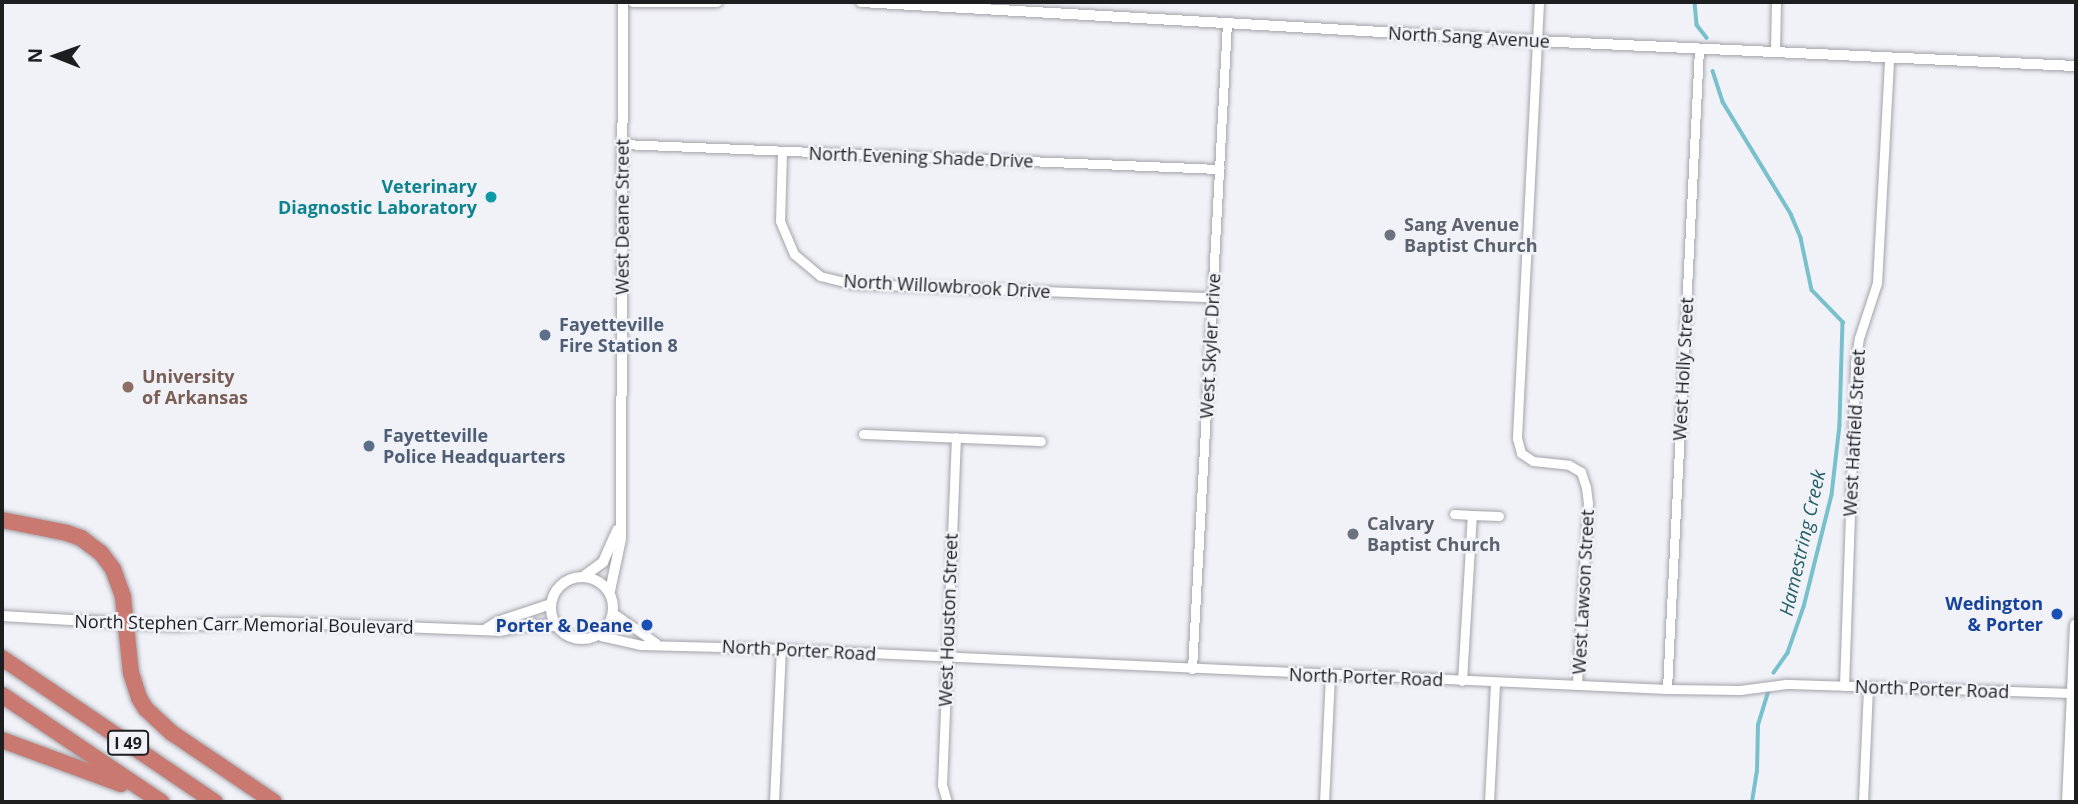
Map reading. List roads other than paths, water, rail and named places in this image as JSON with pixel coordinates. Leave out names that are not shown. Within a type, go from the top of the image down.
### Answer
[{"type":"highway","points":[[2,520],[67,533],[93,545],[118,579],[128,624],[131,673],[139,698],[146,709],[172,733],[274,802]]},
{"type":"highway","name":"I 49","points":[[2,658],[215,802]]},
{"type":"highway","name":"I 49","points":[[2,695],[158,800]]},
{"type":"highway","points":[[2,740],[158,800]]},
{"type":"main road","points":[[2071,800],[2076,625]]},
{"type":"street","name":"West Deane Street","points":[[610,591],[621,539],[623,2]]},
{"type":"street","points":[[633,2],[717,2]]},
{"type":"street","name":"North Sang Avenue","points":[[861,2],[1537,41],[2076,66]]},
{"type":"street","name":"West Lawson Street","points":[[1539,2],[1517,438],[1521,453],[1533,461],[1569,465],[1581,472],[1586,487],[1588,503],[1577,685]]},
{"type":"street","points":[[1775,52],[1776,2]]},
{"type":"street","name":"West Skyler Drive","points":[[1192,669],[1227,23]]},
{"type":"street","name":"West Holly Street","points":[[1667,689],[1699,48]]},
{"type":"street","name":"West Hatfield Street","points":[[1844,686],[1855,363],[1859,338],[1877,283],[1889,58]]},
{"type":"street","name":"North Evening Shade Drive","points":[[622,144],[1219,169]]},
{"type":"street","name":"North Willowbrook Drive","points":[[782,151],[780,221],[794,254],[820,276],[852,284],[1213,297]]},
{"type":"street","points":[[863,434],[1041,441]]},
{"type":"street","name":"West Houston Street","points":[[947,802],[942,785],[956,437]]},
{"type":"street","points":[[1454,514],[1500,516]]},
{"type":"street","points":[[1462,681],[1472,515]]},
{"type":"street","name":"West Deane Street","points":[[584,576],[603,562],[621,517]]},
{"type":"street","points":[[584,576],[594,579],[610,591],[613,612],[601,636],[573,638],[556,626],[551,604],[557,588],[565,581],[584,576]]},
{"type":"street","name":"North Stephen Carr Memorial Boulevard","points":[[486,629],[497,622],[551,604]]},
{"type":"street","points":[[613,612],[658,644]]},
{"type":"street","name":"North Stephen Carr Memorial Boulevard","points":[[2,617],[174,626],[257,621],[486,629],[556,626]]},
{"type":"street","name":"North Porter Road","points":[[601,636],[641,645],[1667,689],[1720,691],[1786,684],[2075,693]]},
{"type":"street","points":[[774,802],[781,649]]},
{"type":"street","points":[[1324,802],[1330,675]]},
{"type":"street","points":[[1489,802],[1495,682]]},
{"type":"street","points":[[1863,802],[1868,687]]},
{"type":"waterway","name":"Hamestring Creek","points":[[1695,2],[1697,25],[1707,38]]},
{"type":"waterway","name":"Hamestring Creek","points":[[1713,71],[1723,102],[1791,214],[1801,238],[1812,290],[1843,322],[1840,425],[1832,495],[1804,607],[1788,653],[1774,673]]},
{"type":"waterway","name":"Hamestring Creek","points":[[1752,802],[1757,772],[1758,725],[1768,693]]},
{"type":"place","name":"Veterinary Diagnostic Laboratory","points":[[491,197]]},
{"type":"place","name":"Sang Avenue Baptist Church","points":[[1390,235]]},
{"type":"place","name":"Fayetteville Fire Station 8","points":[[545,335]]},
{"type":"place","name":"University of Arkansas","points":[[128,387]]},
{"type":"place","name":"Fayetteville Police Headquarters","points":[[369,446]]},
{"type":"place","name":"Calvary Baptist Church","points":[[1353,534]]},
{"type":"place","name":"Wedington & Porter","points":[[2057,614]]},
{"type":"place","name":"Porter & Deane","points":[[647,625]]}]
